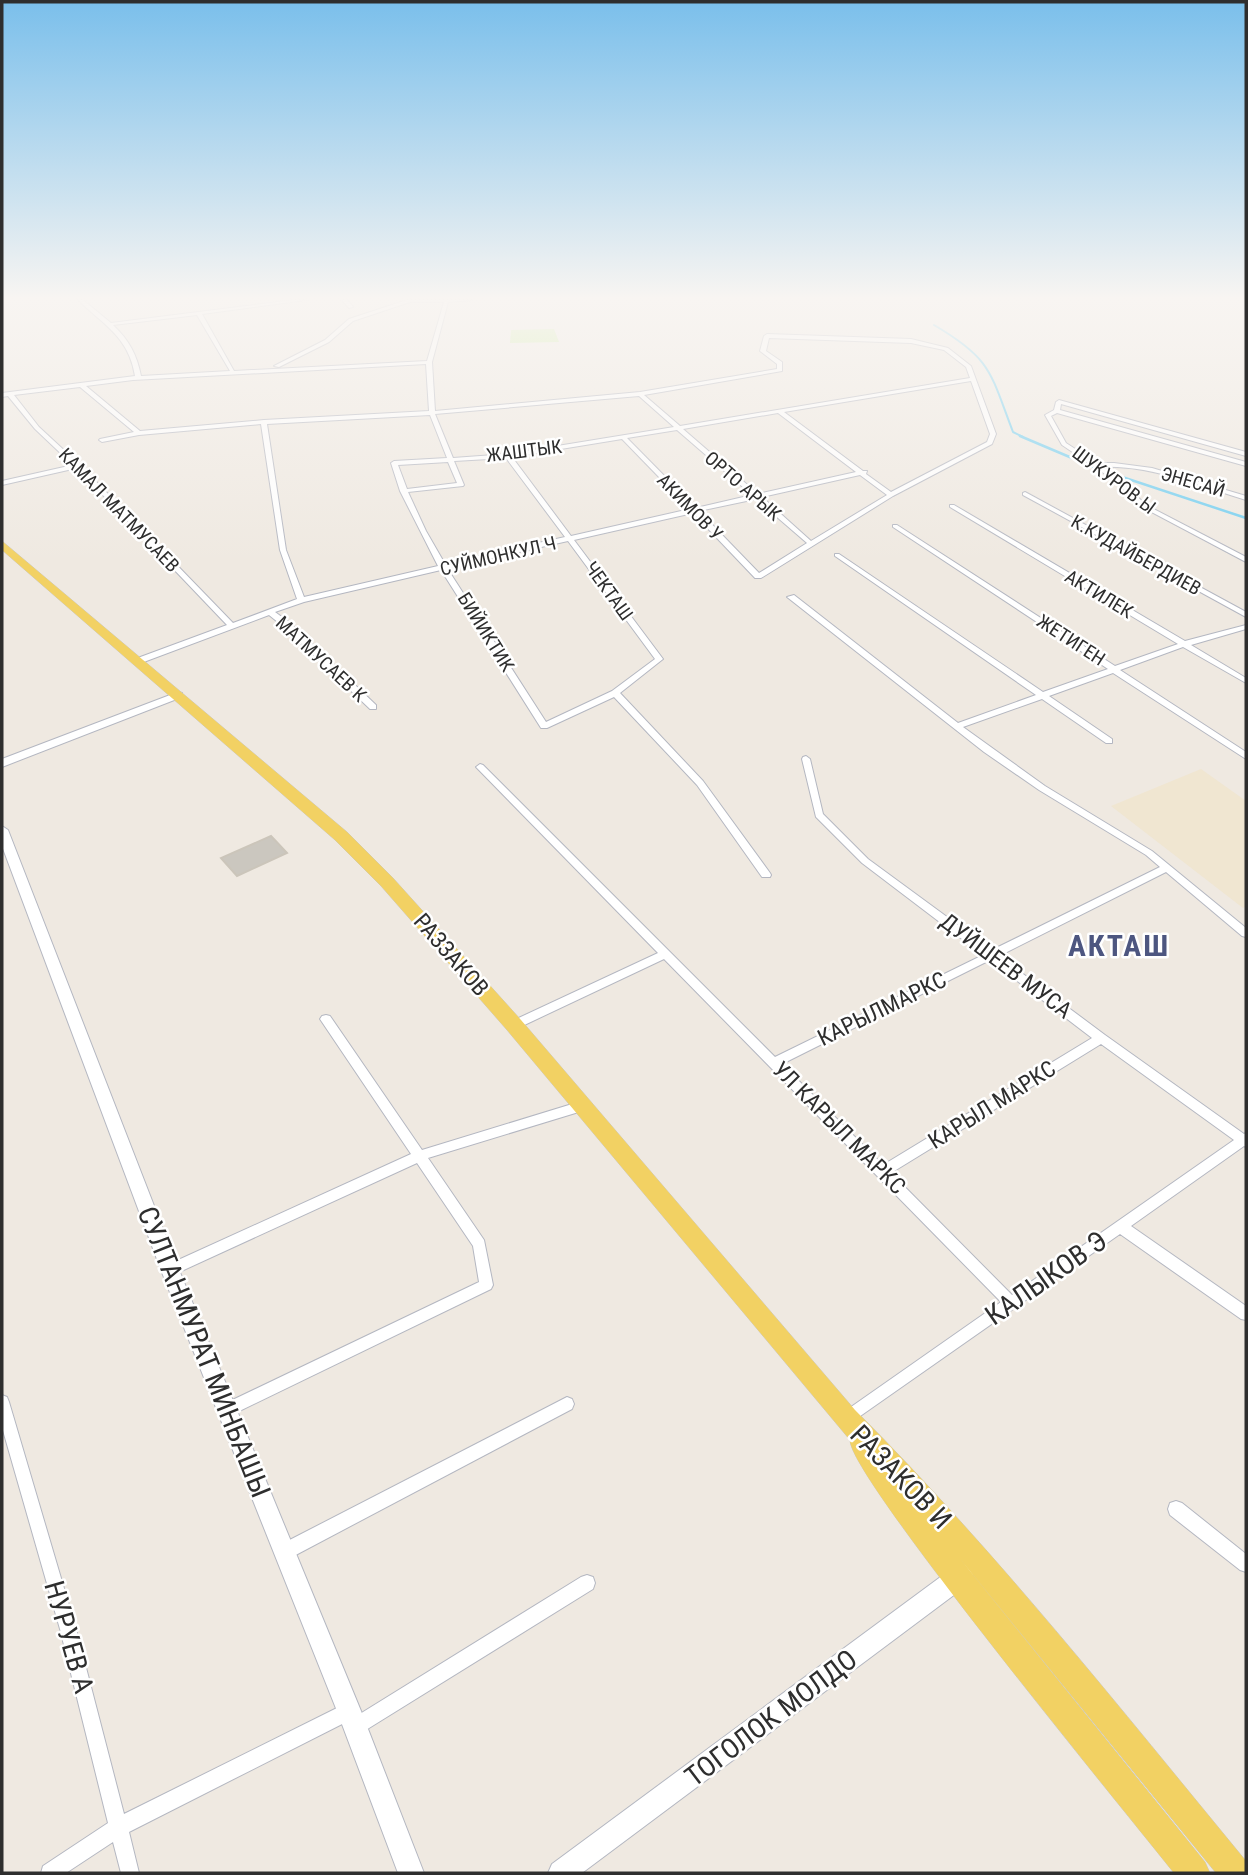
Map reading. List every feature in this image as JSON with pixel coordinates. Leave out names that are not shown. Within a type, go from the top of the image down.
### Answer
[{"type":"main road","name":"РАЗЗАКОВ","points":[[2,544],[341,836],[387,882],[514,1025],[846,1419]]},
{"type":"main road","name":"РАЗАКОВ И","points":[[846,1419],[902,1473],[968,1570],[1194,1873]]},
{"type":"main road","name":"РАЗАКОВ И","points":[[968,1570],[1236,1873]]},
{"type":"street","points":[[5,394],[54,388]]},
{"type":"street","points":[[84,388],[139,433]]},
{"type":"street","points":[[403,491],[461,485],[432,413],[430,388]]},
{"type":"street","points":[[102,440],[139,433],[264,422],[432,413],[640,394],[678,388]]},
{"type":"street","name":"ЖАШТЫК","points":[[394,463],[508,456],[922,388]]},
{"type":"street","points":[[808,542],[990,443],[993,434],[977,388]]},
{"type":"street","name":"КАМАЛ МАТМУСАЕВ","points":[[5,394],[232,626]]},
{"type":"street","name":"ОРТО АРЫК","points":[[640,394],[753,497],[808,542]]},
{"type":"street","name":"ШУКУРОВ.Ы","points":[[1246,454],[1059,402],[1057,411],[1048,415],[1065,444],[1132,492],[1144,506],[1246,560]]},
{"type":"street","points":[[779,411],[864,472],[891,495]]},
{"type":"street","points":[[1057,411],[1246,464]]},
{"type":"street","points":[[264,422],[283,550],[301,600]]},
{"type":"street","name":"АКИМОВ У","points":[[623,437],[758,576],[808,542]]},
{"type":"street","name":"ЧЕКТАШ","points":[[508,456],[572,538],[659,659],[615,693]]},
{"type":"street","name":"БИЙИКТИК","points":[[394,463],[403,491],[446,569],[544,726],[615,693]]},
{"type":"street","name":"ЭНЕСАЙ","points":[[1095,465],[1117,463],[1140,467],[1246,498]]},
{"type":"street","points":[[2,483],[78,466]]},
{"type":"street","name":"СУЙМОНКУЛ Ч","points":[[138,661],[301,600],[864,472]]},
{"type":"street","name":"К.КУДАЙБЕРДИЕВ","points":[[1025,494],[1246,615]]},
{"type":"street","name":"АКТИЛЕК","points":[[952,506],[1246,681]]},
{"type":"street","name":"ЖЕТИГЕН","points":[[895,526],[1246,755]]},
{"type":"street","points":[[837,555],[1109,741]]},
{"type":"street","points":[[791,597],[956,727],[1042,789],[1113,829],[1167,868],[1246,933]]},
{"type":"street","name":"МАТМУСАЕВ К","points":[[270,612],[373,707]]},
{"type":"street","points":[[956,727],[1184,644],[1246,627]]},
{"type":"street","points":[[615,693],[700,783],[766,876]]},
{"type":"street","points":[[2,763],[178,695]]},
{"type":"street","name":"ДУЙШЕЕВ МУСА","points":[[806,759],[818,815],[865,861],[1101,1038],[1245,1140]]},
{"type":"street","name":"УЛ КАРЫЛ МАРКС","points":[[480,767],[1011,1303]]},
{"type":"street","name":"СУЛТАНМУРАТ МИНБАШЫ","points":[[2,830],[170,1270],[352,1719],[411,1873]]},
{"type":"street","name":"КАРЫЛМАРКС","points":[[774,1063],[1167,868]]},
{"type":"street","points":[[514,1025],[666,954]]},
{"type":"street","points":[[227,1410],[486,1285],[479,1244],[422,1156],[326,1019]]},
{"type":"street","name":"КАРЫЛ МАРКС","points":[[882,1172],[1101,1038]]},
{"type":"street","points":[[170,1270],[422,1156],[582,1106]]},
{"type":"street","name":"КАЛЫКОВ Э","points":[[846,1419],[1245,1140]]},
{"type":"street","points":[[1120,1226],[1246,1314]]},
{"type":"street","name":"НУРУЕВ А","points":[[2,1402],[68,1629],[130,1873]]},
{"type":"street","points":[[284,1552],[567,1404]]},
{"type":"street","points":[[1176,1508],[1246,1564]]},
{"type":"street","name":"ТОГОЛОК МОЛДО","points":[[561,1873],[968,1570]]},
{"type":"street","points":[[50,1873],[119,1827],[352,1719],[587,1583]]},
{"type":"shaded area","points":[[1201,769],[1246,801],[1246,906],[1243,908],[1111,806]]},
{"type":"building","points":[[271,836],[287,853],[237,876],[221,858]]},
{"type":"waterway","points":[[996,388],[1013,432],[1023,437]]},
{"type":"waterway","points":[[1020,436],[1098,469],[1246,518]]},
{"type":"district","name":"АКТАШ","points":[[1119,945]]}]
